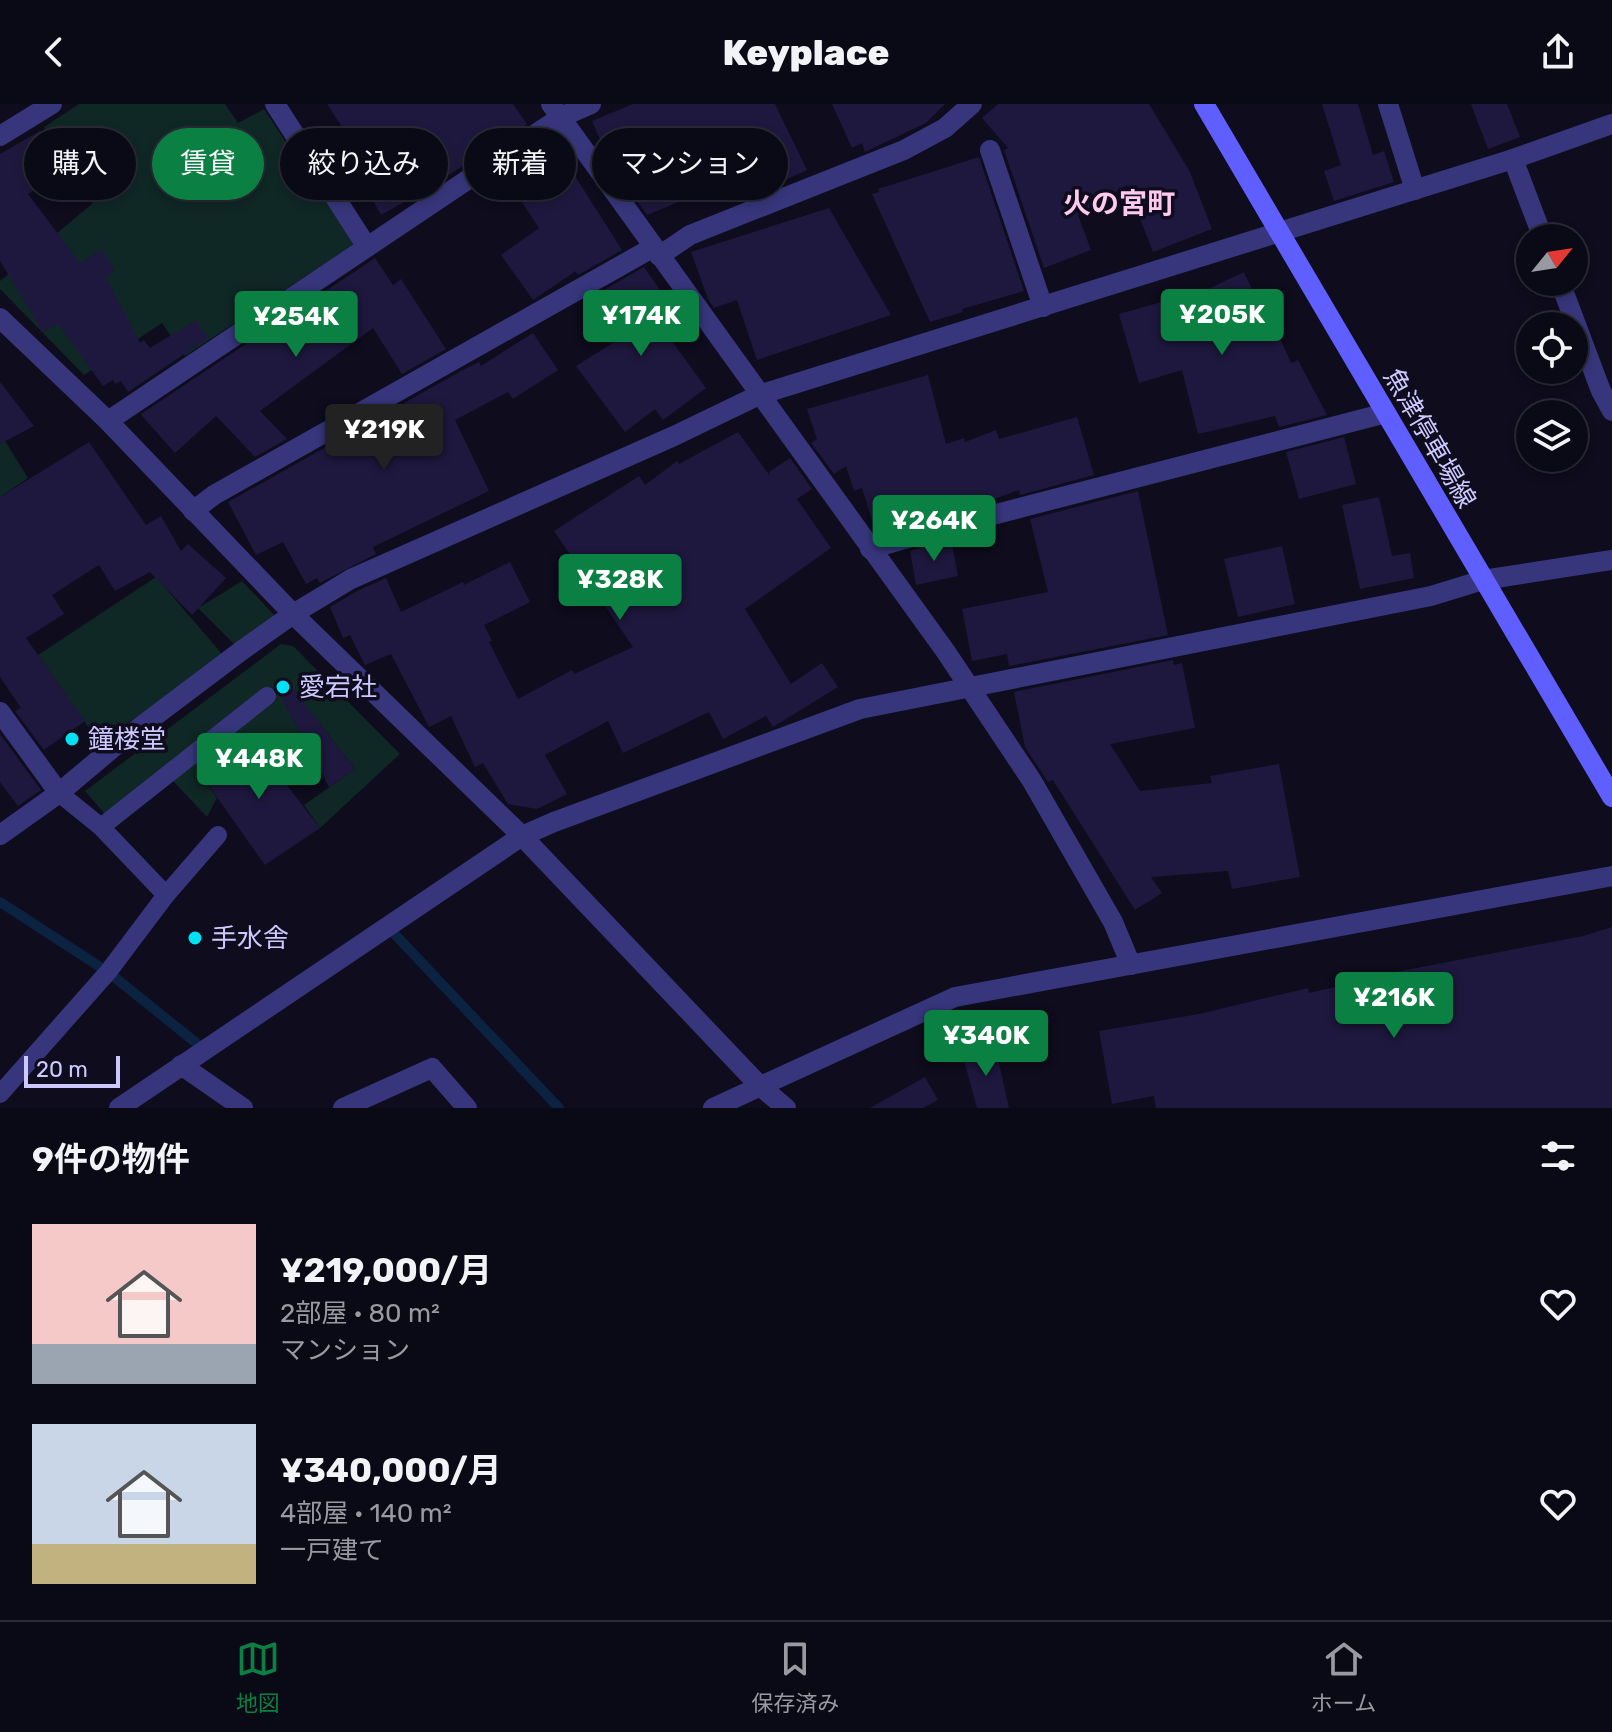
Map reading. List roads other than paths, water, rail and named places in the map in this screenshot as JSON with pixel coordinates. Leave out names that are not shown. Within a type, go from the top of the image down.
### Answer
[{"type":"main road","name":"魚津停車場線","points":[[1204,104],[1612,797]]},
{"type":"street","points":[[0,136],[31,110],[52,104]]},
{"type":"street","points":[[275,104],[367,247]]},
{"type":"street","points":[[108,421],[367,247],[556,110],[591,104]]},
{"type":"street","points":[[193,511],[214,495],[655,252],[690,235],[904,150],[945,128],[972,104]]},
{"type":"street","points":[[1388,104],[1415,190]]},
{"type":"street","points":[[556,110],[970,688],[1032,781],[1106,909],[1131,965]]},
{"type":"street","points":[[0,835],[293,614],[351,579],[759,395],[1513,159],[1612,124]]},
{"type":"street","points":[[990,150],[1043,307]]},
{"type":"street","points":[[1513,159],[1538,224]]},
{"type":"street","points":[[1565,296],[1601,391],[1612,411]]},
{"type":"street","points":[[0,318],[108,421],[293,614],[522,836],[759,1085],[786,1108]]},
{"type":"street","points":[[870,549],[1386,413]]},
{"type":"street","points":[[119,1108],[522,836],[860,709],[1431,596],[1483,580],[1612,560]]},
{"type":"street","points":[[0,712],[59,793]]},
{"type":"street","points":[[713,1108],[955,997],[1612,876]]},
{"type":"street","points":[[181,1065],[243,1108]]},
{"type":"street","points":[[343,1108],[432,1068],[467,1108]]},
{"type":"lane","points":[[101,827],[267,696]]},
{"type":"lane","points":[[59,793],[101,827],[166,895]]},
{"type":"lane","points":[[0,1094],[108,972],[166,895],[218,835]]},
{"type":"waterway","points":[[0,902],[108,972],[205,1050]]},
{"type":"waterway","points":[[387,926],[559,1108]]},
{"type":"place","name":"愛宕社","points":[[283,687]]},
{"type":"place","name":"鐘楼堂","points":[[72,739]]},
{"type":"place","name":"手水舎","points":[[195,938]]},
{"type":"district","name":"火の宮町","points":[[1119,203]]}]
